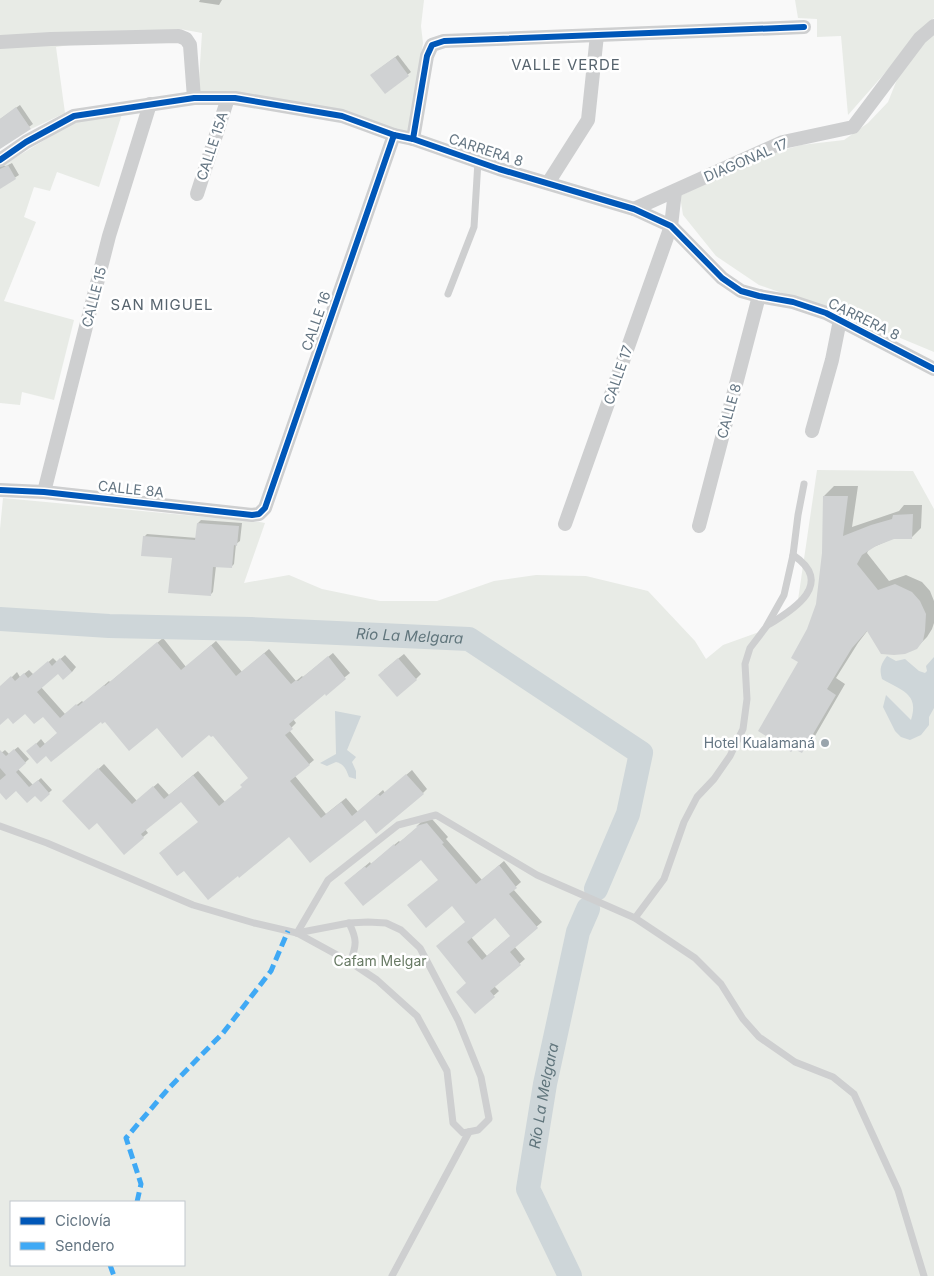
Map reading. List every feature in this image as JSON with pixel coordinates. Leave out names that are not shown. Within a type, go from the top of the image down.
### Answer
[{"type":"street","name":"DIAGONAL 17","points":[[634,209],[784,142],[853,127],[920,38],[934,26]]},
{"type":"street","points":[[413,139],[427,56],[432,45],[444,41],[804,27]]},
{"type":"street","points":[[548,183],[588,120],[597,35]]},
{"type":"street","points":[[0,42],[179,36],[186,39],[190,45],[194,98]]},
{"type":"street","name":"CARRERA 8","points":[[0,160],[26,142],[74,116],[194,98],[228,98],[342,116],[394,135],[413,139],[634,209],[671,226],[722,278],[741,291],[793,302],[826,313],[934,368]]},
{"type":"street","name":"CALLE 15A","points":[[197,194],[228,98]]},
{"type":"street","name":"CALLE 15","points":[[44,492],[110,236],[150,104]]},
{"type":"street","name":"CALLE 16","points":[[260,514],[265,508],[394,135]]},
{"type":"street","name":"CALLE 17","points":[[565,524],[671,226],[675,190]]},
{"type":"street","name":"CALLE 8","points":[[699,526],[759,296]]},
{"type":"street","points":[[812,431],[832,360],[840,320]]},
{"type":"street","name":"CALLE 8A","points":[[0,490],[44,492],[252,516],[260,514]]},
{"type":"lane","points":[[448,294],[474,227],[478,161]]},
{"type":"lane","points":[[635,918],[664,879],[684,822],[697,797],[714,779],[730,756],[743,729],[747,699],[745,664],[750,648],[766,627],[784,595],[793,555],[804,484]]},
{"type":"lane","points":[[766,627],[788,613],[804,599],[811,588],[810,573],[806,564],[793,555]]},
{"type":"lane","points":[[297,933],[328,880],[398,825],[436,816],[537,875],[635,918],[695,958],[721,984],[743,1019],[759,1037],[796,1062],[833,1077],[854,1094],[898,1190],[924,1276]]},
{"type":"lane","points":[[0,826],[54,846],[193,905],[254,923],[297,933],[350,962],[377,980],[417,1016],[447,1070],[453,1122],[463,1133],[478,1130],[489,1118],[481,1077],[458,1020],[420,948],[401,930],[386,923],[349,923],[297,933]]},
{"type":"lane","points":[[349,923],[356,936],[355,950],[350,962]]},
{"type":"lane","points":[[392,1276],[469,1132]]},
{"type":"green space","points":[[0,0],[424,0],[421,26],[423,43],[408,133],[198,95],[202,33],[180,29],[56,47],[65,113],[31,129],[16,108],[0,119]]},
{"type":"green space","points":[[795,0],[934,0],[934,18],[916,34],[899,57],[848,115],[841,36],[817,37],[817,19],[798,18]]},
{"type":"green space","points":[[934,28],[934,352],[845,315],[759,285],[716,256],[683,215],[680,196],[765,155],[801,145],[844,140],[868,123],[888,102],[902,67]]},
{"type":"green space","points":[[122,114],[99,187],[57,172],[50,191],[34,187],[24,217],[36,222],[4,301],[74,320],[54,400],[22,392],[20,405],[0,403],[0,167],[76,121]]},
{"type":"green space","name":"Cafam Melgar","points":[[817,470],[913,471],[934,509],[934,1276],[0,1276],[0,529],[3,498],[265,523],[244,583],[289,575],[322,589],[380,601],[437,601],[494,581],[536,575],[586,576],[648,591],[695,641],[706,659],[723,645],[770,628],[798,600]]},
{"type":"shaded area","points":[[887,656],[896,661],[905,659],[919,671],[925,673],[927,671],[926,666],[934,657],[934,708],[929,717],[929,725],[921,735],[910,740],[901,737],[895,731],[883,707],[886,695],[911,720],[913,704],[911,698],[882,679],[881,666]]},
{"type":"shaded area","points":[[335,711],[361,716],[347,750],[356,757],[352,762],[356,771],[356,779],[349,777],[344,767],[339,763],[336,762],[327,766],[320,763],[336,754]]},
{"type":"building","points":[[395,57],[409,76],[385,94],[370,75]]},
{"type":"building","points":[[16,107],[31,129],[0,149],[0,119]]},
{"type":"building","points":[[8,165],[16,179],[0,189],[0,169]]},
{"type":"building","points":[[823,496],[848,496],[843,536],[892,519],[893,515],[913,514],[912,539],[894,539],[876,546],[862,555],[857,564],[878,590],[895,584],[912,592],[920,601],[926,614],[925,631],[923,641],[917,649],[905,654],[894,655],[881,654],[867,631],[852,648],[827,689],[836,695],[802,753],[794,749],[791,752],[758,731],[798,662],[791,658],[807,629],[816,604],[822,553]]},
{"type":"building","points":[[197,523],[239,526],[237,546],[234,545],[232,568],[213,567],[211,596],[168,593],[172,558],[141,556],[143,536],[195,540]]},
{"type":"building","points":[[157,642],[181,670],[211,645],[236,676],[264,653],[291,684],[296,680],[298,681],[328,656],[346,679],[289,724],[293,729],[285,735],[310,765],[290,781],[321,818],[341,802],[352,816],[406,774],[424,794],[376,834],[365,820],[310,863],[289,837],[239,878],[238,876],[208,900],[184,871],[177,876],[159,853],[198,822],[181,802],[141,834],[144,838],[124,855],[97,823],[89,830],[62,801],[98,768],[132,804],[153,786],[164,799],[193,775],[219,806],[242,787],[240,785],[248,778],[213,736],[209,735],[182,758],[157,728],[129,751],[105,722],[102,724],[101,722],[51,762],[46,756],[37,764],[26,751],[36,743],[40,748],[57,733],[43,717],[34,724],[25,714],[13,724],[8,718],[0,725],[0,686],[11,676],[15,681],[24,673],[28,678],[48,661],[52,666],[60,658],[72,672],[63,680],[58,674],[37,692],[60,718],[76,704],[78,706],[105,686]]},
{"type":"building","points":[[398,658],[417,680],[397,697],[378,675]]},
{"type":"building","points":[[14,749],[26,763],[16,772],[29,787],[38,780],[50,794],[41,802],[35,796],[27,803],[16,791],[6,800],[0,793],[0,780],[6,775],[0,768],[0,750],[6,756]]},
{"type":"building","points":[[427,823],[476,884],[499,865],[517,888],[509,894],[538,928],[510,952],[521,965],[490,991],[495,997],[475,1014],[456,992],[466,983],[436,946],[465,922],[452,906],[426,928],[407,905],[438,880],[421,860],[363,906],[344,883],[365,866],[366,868],[394,844],[395,846],[416,826]],"holes":[[[495,918],[510,936],[482,960],[467,942]]]},
{"type":"waterway","name":"Río La Melgara","points":[[0,619],[109,626],[251,629],[469,639],[641,753],[628,814],[596,889]]},
{"type":"waterway","name":"Río La Melgara","points":[[570,1276],[528,1189],[545,1084],[578,932],[588,909]]},
{"type":"marked path","points":[[137,1201],[141,1184],[126,1138],[168,1089],[223,1033],[271,971],[288,931]]},
{"type":"marked path","points":[[110,1266],[114,1276]]},
{"type":"cycle path","points":[[413,139],[427,56],[432,45],[444,41],[804,27]]},
{"type":"cycle path","points":[[0,160],[26,142],[74,116],[194,98],[235,98],[342,116],[499,169],[634,209],[671,226],[722,278],[741,291],[793,302],[826,313],[934,369]]},
{"type":"cycle path","points":[[0,490],[44,492],[252,515],[259,514],[265,508],[394,135]]},
{"type":"place","name":"Hotel Kualamaná","points":[[825,743]]},
{"type":"district","name":"VALLE VERDE","points":[[566,65]]},
{"type":"district","name":"SAN MIGUEL","points":[[162,305]]}]
